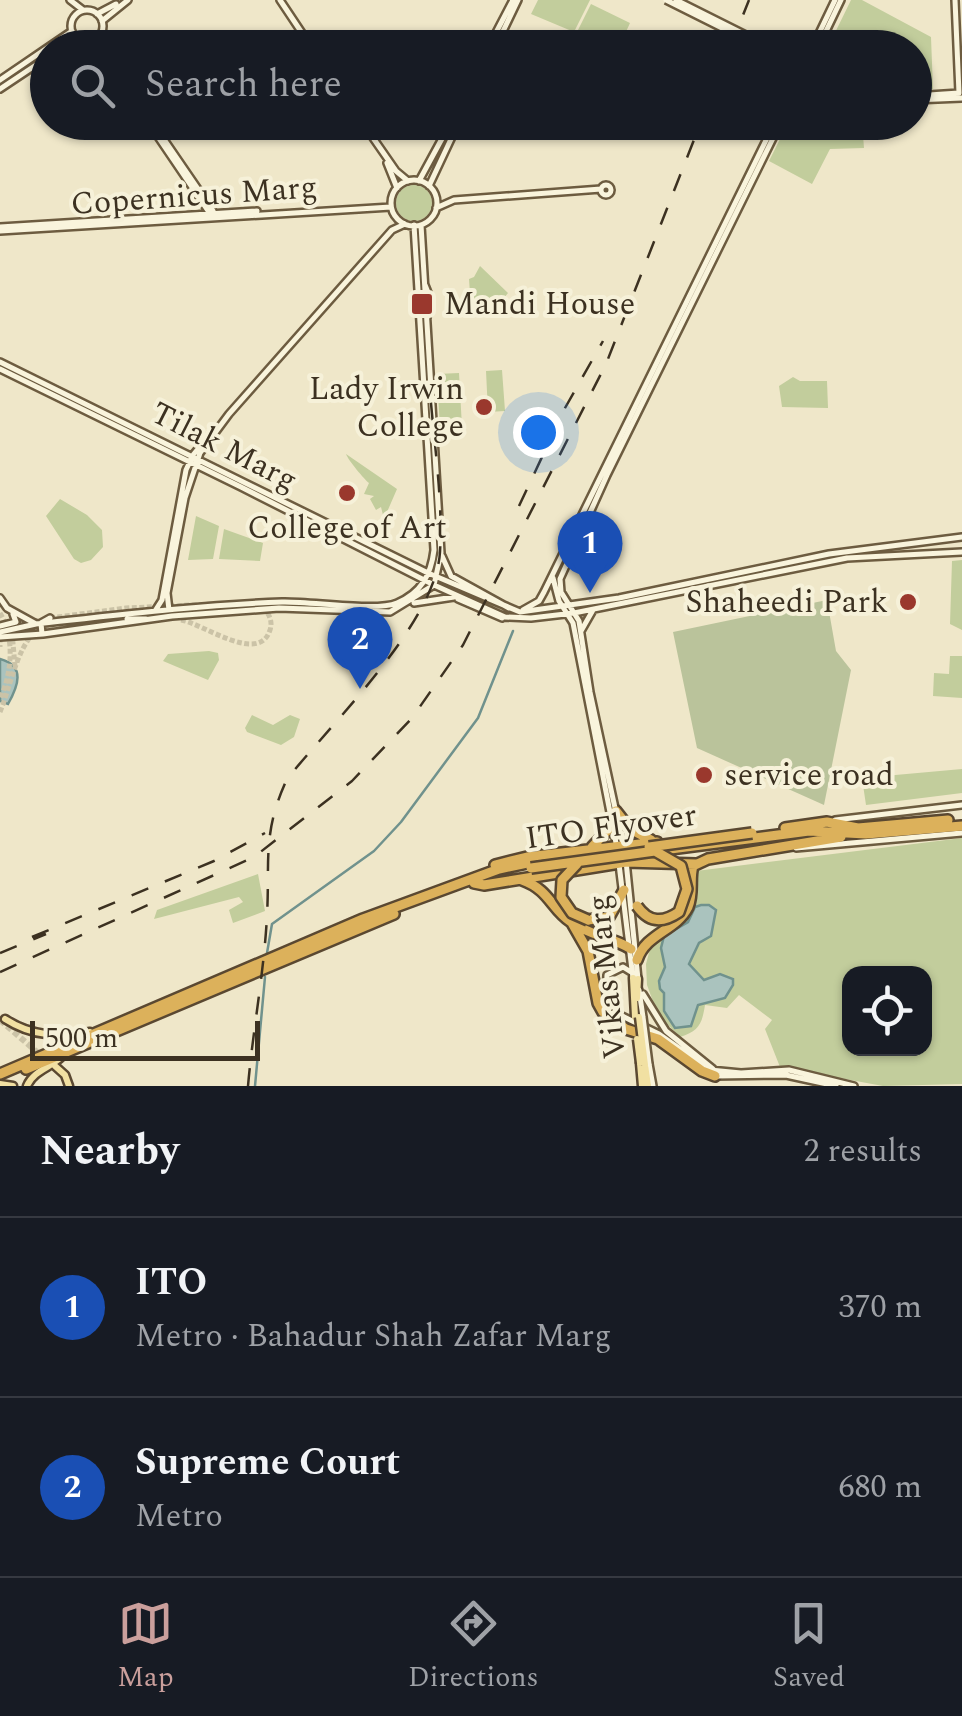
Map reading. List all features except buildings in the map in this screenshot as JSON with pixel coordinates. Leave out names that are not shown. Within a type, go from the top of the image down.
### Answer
[{"type":"highway","points":[[579,862],[562,880],[560,889],[564,903],[582,919],[605,920],[627,892],[651,919],[662,920],[679,912],[686,899],[686,877],[681,866],[613,814],[603,836],[587,850]]},
{"type":"highway","points":[[756,835],[826,822],[882,827],[961,825]]},
{"type":"highway","points":[[0,1079],[470,881],[484,884],[623,863],[696,864],[858,834],[961,825]]},
{"type":"highway","points":[[756,835],[812,831],[858,834]]},
{"type":"highway","points":[[756,835],[768,852]]},
{"type":"highway","name":"ITO Flyover","points":[[531,865],[579,862],[656,846],[756,835]]},
{"type":"highway","name":"ITO Flyover","points":[[470,881],[531,865],[756,835]]},
{"type":"highway","points":[[470,881],[472,873],[505,861],[620,846],[656,846]]},
{"type":"highway","points":[[587,850],[590,870]]},
{"type":"highway","points":[[636,960],[648,940],[675,924],[686,911],[692,893],[690,871],[696,864]]},
{"type":"highway","points":[[519,878],[550,897],[572,923],[588,952],[598,1003],[604,1012],[626,1029],[689,1055],[715,1073]]},
{"type":"highway","points":[[572,923],[631,949]]},
{"type":"highway","points":[[0,1079],[102,1030],[194,995]]},
{"type":"main road","points":[[68,0],[102,21]]},
{"type":"main road","points":[[68,0],[76,14],[72,30]]},
{"type":"main road","points":[[96,14],[126,0]]},
{"type":"main road","points":[[101,30],[102,21],[126,0]]},
{"type":"main road","points":[[280,0],[300,30]]},
{"type":"main road","points":[[501,30],[515,0]]},
{"type":"main road","points":[[666,0],[726,30]]},
{"type":"main road","points":[[676,0],[736,30]]},
{"type":"main road","points":[[824,30],[838,0]]},
{"type":"main road","points":[[932,97],[961,95],[955,0]]},
{"type":"main road","points":[[76,14],[84,10]]},
{"type":"main road","points":[[0,80],[30,60]]},
{"type":"main road","points":[[0,89],[30,69]]},
{"type":"main road","points":[[162,140],[213,215]]},
{"type":"main road","points":[[373,140],[393,174],[397,188],[391,204],[396,218],[405,224]]},
{"type":"main road","points":[[374,140],[396,172],[408,181]]},
{"type":"main road","points":[[420,181],[444,140]]},
{"type":"main road","points":[[429,186],[448,140]]},
{"type":"main road","points":[[520,612],[540,601],[769,140]]},
{"type":"main road","points":[[567,611],[560,579],[585,519],[769,140]]},
{"type":"main road","points":[[392,230],[405,224],[418,225],[431,218],[436,208],[434,194],[420,181],[408,181],[397,188]]},
{"type":"main road","points":[[436,208],[454,200],[601,190]]},
{"type":"main road","points":[[434,194],[454,200]]},
{"type":"main road","name":"Copernicus Marg","points":[[0,229],[391,204]]},
{"type":"main road","points":[[155,611],[168,578],[194,459],[392,230],[396,218]]},
{"type":"main road","points":[[0,632],[42,634],[164,618],[288,608],[382,613],[417,592],[427,577],[437,544],[433,386],[418,225]]},
{"type":"main road","points":[[418,225],[437,544],[447,571],[457,582]]},
{"type":"main road","name":"Tilak Marg","points":[[0,366],[427,577]]},
{"type":"main road","name":"Tilak Marg","points":[[313,520],[416,567],[427,577]]},
{"type":"main road","points":[[427,577],[432,586],[505,617],[531,618],[830,554],[962,537]]},
{"type":"main road","points":[[427,577],[457,582],[520,612],[567,611],[835,560],[962,552]]},
{"type":"main road","points":[[406,605],[432,586],[442,553]]},
{"type":"main road","points":[[416,567],[433,558]]},
{"type":"main road","points":[[553,576],[554,590],[578,634]]},
{"type":"main road","points":[[168,578],[169,610]]},
{"type":"main road","points":[[0,632],[39,623],[155,611],[284,602],[381,607],[457,597]]},
{"type":"main road","points":[[0,598],[16,621],[0,632]]},
{"type":"main road","points":[[7,608],[39,623],[50,618]]},
{"type":"main road","points":[[578,634],[595,608]]},
{"type":"main road","name":"Vikas Marg","points":[[567,611],[578,634],[620,846],[636,960],[635,978]]},
{"type":"main road","points":[[164,618],[181,620]]},
{"type":"main road","points":[[126,619],[154,620]]},
{"type":"main road","points":[[39,623],[42,634]]},
{"type":"main road","points":[[826,822],[962,805]]},
{"type":"main road","points":[[784,850],[961,825]]},
{"type":"main road","name":"Vikas Marg","points":[[627,892],[646,1085]]},
{"type":"main road","points":[[624,967],[635,978],[656,1018],[689,1055],[625,1018],[608,1001],[604,986],[608,973],[624,967]]},
{"type":"main road","points":[[6,1019],[46,1036],[102,1030]]},
{"type":"main road","points":[[27,1086],[33,1076],[66,1052]]},
{"type":"main road","points":[[53,1067],[67,1086]]},
{"type":"main road","points":[[715,1073],[786,1072],[854,1086]]},
{"type":"main road","points":[[786,1072],[836,1086]]},
{"type":"main road","points":[[0,1079],[13,1086]]},
{"type":"green space","points":[[538,0],[590,0],[575,30],[531,14]]},
{"type":"green space","points":[[851,0],[862,0],[918,30],[836,30]]},
{"type":"green space","points":[[591,4],[630,23],[627,30],[578,30]]},
{"type":"green space","points":[[780,140],[863,140],[864,148],[830,149],[812,184],[769,161]]},
{"type":"green space","points":[[414,185],[427,190],[432,203],[427,216],[414,221],[401,216],[396,203],[401,190]]},
{"type":"green space","points":[[480,266],[508,293],[498,305],[471,308],[469,279]]},
{"type":"green space","points":[[502,370],[505,411],[488,412],[486,371]]},
{"type":"green space","points":[[459,373],[462,427],[440,429],[437,374]]},
{"type":"green space","points":[[793,377],[800,381],[827,381],[828,408],[782,407],[779,386]]},
{"type":"green space","points":[[346,454],[397,489],[384,519],[381,507],[376,510],[370,499],[374,496],[364,494],[369,483]]},
{"type":"green space","points":[[60,499],[87,515],[102,530],[103,547],[91,560],[81,563],[74,559],[46,516]]},
{"type":"green space","points":[[196,516],[219,526],[213,559],[188,560]]},
{"type":"green space","points":[[224,529],[263,543],[260,561],[219,559]]},
{"type":"green space","points":[[962,560],[962,630],[950,624],[952,561]]},
{"type":"green space","points":[[827,600],[836,651],[851,670],[824,805],[697,748],[673,632]]},
{"type":"green space","points":[[218,653],[219,660],[208,680],[163,661],[168,654]]},
{"type":"green space","points":[[950,656],[962,656],[962,698],[933,696],[934,673],[949,674]]},
{"type":"green space","points":[[252,715],[273,725],[290,715],[300,719],[294,737],[281,745],[247,732],[245,728]]},
{"type":"green space","points":[[962,769],[962,793],[866,805],[862,778]]},
{"type":"green space","points":[[962,838],[962,1084],[883,1086],[780,1067],[765,1029],[772,1020],[739,995],[727,1008],[705,1005],[699,1026],[680,1037],[658,1015],[647,985],[646,964],[651,945],[685,922],[697,897],[696,871]]},
{"type":"green space","points":[[258,874],[265,911],[233,923],[229,910],[243,902],[239,897],[154,919],[157,910]]},
{"type":"water","points":[[0,659],[14,666],[18,677],[8,704],[0,701]]},
{"type":"water","points":[[695,907],[716,910],[711,936],[699,943],[689,964],[704,980],[720,974],[733,979],[733,985],[725,998],[698,1005],[691,1026],[675,1028],[664,1011],[664,993],[660,989],[665,967],[661,948],[664,936],[688,922]]},
{"type":"waterway","points":[[267,953],[272,924],[374,851],[401,822],[478,718],[513,631]]},
{"type":"waterway","points":[[255,1086],[265,977]]},
{"type":"tunnel","points":[[50,618],[126,608],[213,604]]},
{"type":"tunnel","points":[[181,620],[230,640],[255,644],[264,640],[271,627],[263,607]]},
{"type":"tunnel","points":[[0,613],[8,633],[10,656],[0,699]]},
{"type":"tunnel","points":[[0,712],[19,658],[35,632],[127,619]]},
{"type":"tunnel","points":[[0,630],[0,647]]},
{"type":"tunnel","points":[[12,632],[15,666]]},
{"type":"tunnel","points":[[0,1020],[44,1058]]},
{"type":"railway","points":[[737,30],[749,0]]},
{"type":"railway","points":[[0,972],[254,857],[352,781],[412,718],[463,645],[606,364],[694,140]]},
{"type":"railway","points":[[519,506],[565,408],[603,341]]},
{"type":"railway","points":[[248,1086],[266,937],[269,847],[279,798],[287,779],[402,640],[434,580],[440,552],[440,512],[430,391]]},
{"type":"railway","points":[[32,937],[214,861],[265,833]]},
{"type":"railway","points":[[0,953],[46,934]]},
{"type":"place","name":"Mandi House","points":[[422,304]]},
{"type":"place","name":"Lady Irwin College","points":[[484,407]]},
{"type":"place","name":"College of Art","points":[[347,493]]},
{"type":"place","name":"ITO","points":[[590,593]]},
{"type":"place","name":"Shaheedi Park","points":[[908,602]]},
{"type":"place","name":"Supreme Court","points":[[360,689]]},
{"type":"place","name":"service road","points":[[704,775]]}]
